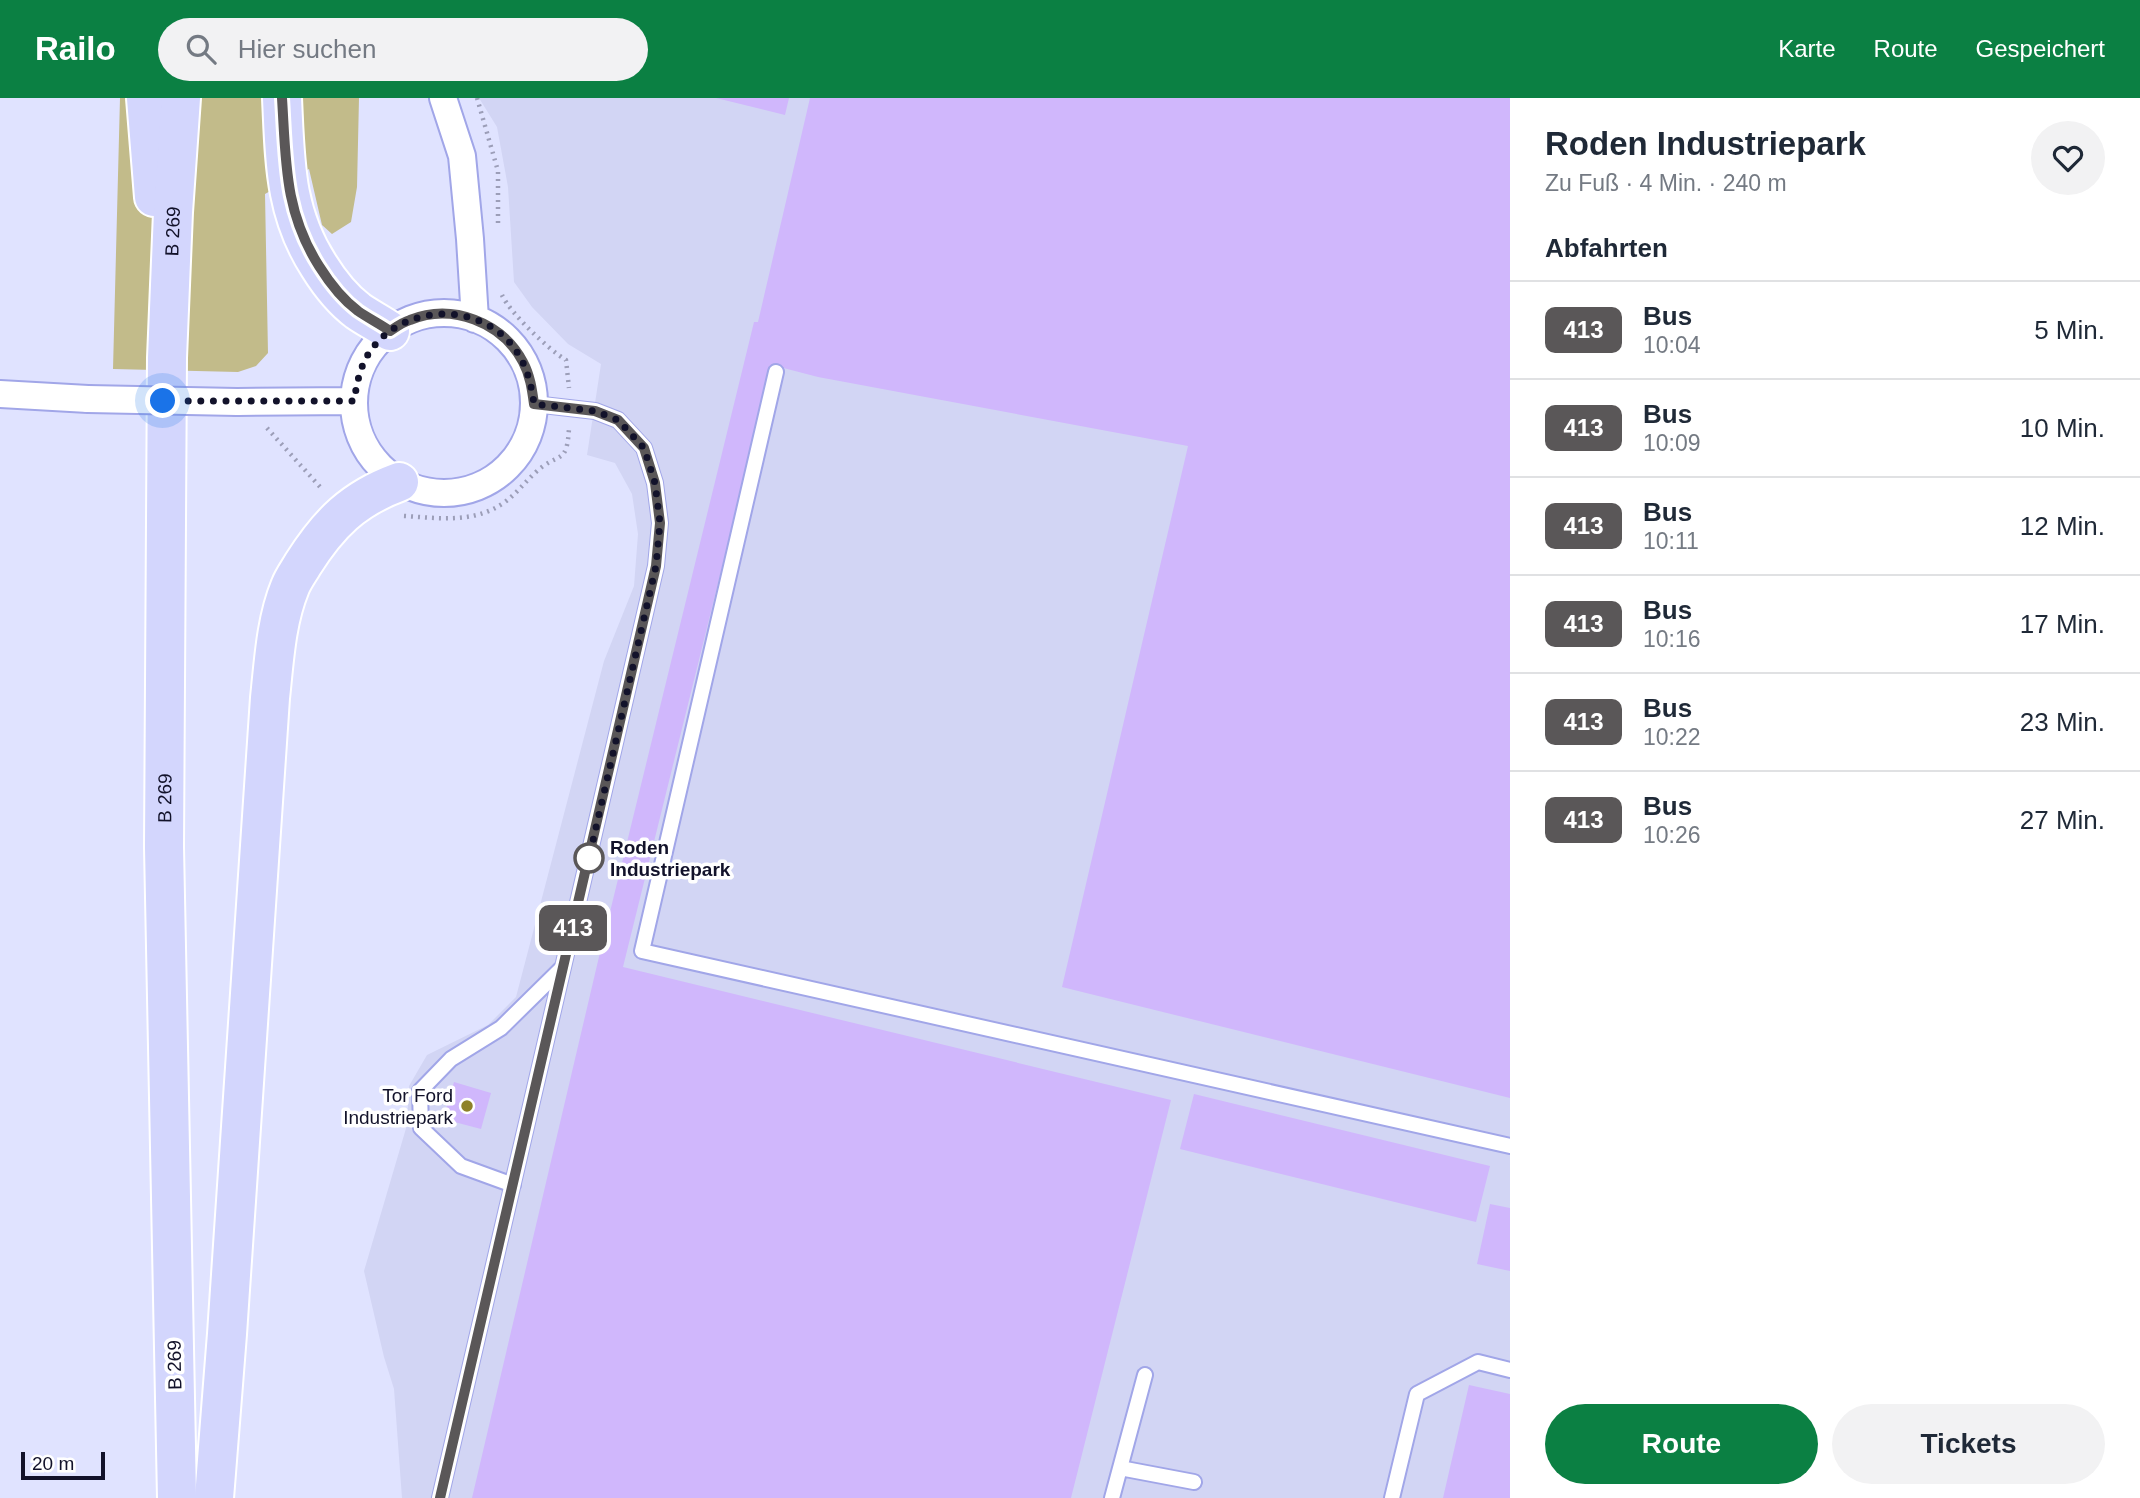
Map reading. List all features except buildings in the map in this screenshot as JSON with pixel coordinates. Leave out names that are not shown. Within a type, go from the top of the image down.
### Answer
[{"type":"main road","points":[[146,98],[155,213],[164,847]]},
{"type":"main road","points":[[155,213],[163,98]]},
{"type":"main road","name":"B 269","points":[[177,1498],[164,847],[167,358],[181,98]]},
{"type":"main road","points":[[282,98],[286,170],[292,209],[307,247],[330,284],[357,310],[390,331]]},
{"type":"main road","points":[[214,1498],[270,698],[281,615],[290,585],[315,545],[344,512],[377,489],[397,499]]},
{"type":"street","points":[[443,98],[462,156],[475,318]]},
{"type":"street","points":[[431,314],[475,318],[494,329],[511,344],[523,362],[531,382],[534,404],[530,431],[518,455],[499,474],[477,487],[450,493],[424,492],[397,499],[380,467],[365,447],[356,425],[354,401],[358,374],[371,350],[390,331],[410,320],[431,314]]},
{"type":"street","points":[[0,394],[237,402],[354,401]]},
{"type":"lane","points":[[776,372],[642,951],[1510,1146]]},
{"type":"lane","points":[[440,1498],[656,566],[660,523],[655,483],[644,448],[618,420],[595,411],[534,404]]},
{"type":"lane","points":[[513,1185],[461,1166],[421,1128],[420,1091],[451,1059],[502,1028],[564,967]]},
{"type":"lane","points":[[1392,1498],[1417,1394],[1478,1362],[1510,1370]]},
{"type":"lane","points":[[1112,1498],[1145,1376]]},
{"type":"lane","points":[[1120,1468],[1194,1482]]},
{"type":"path","points":[[477,98],[498,171],[498,237]]},
{"type":"path","points":[[397,499],[449,520],[477,515],[502,504],[521,489],[538,470],[564,454],[568,447],[570,408],[566,360],[553,352],[508,306],[500,291]]},
{"type":"path","points":[[256,425],[265,426],[344,512]]},
{"type":"shaded area","points":[[120,98],[359,98],[357,187],[351,222],[332,234],[322,225],[309,169],[265,194],[268,353],[256,366],[238,372],[113,369]]},
{"type":"shaded area","points":[[479,98],[1510,98],[1510,1498],[402,1498],[394,1389],[364,1271],[407,1125],[409,1086],[427,1055],[488,1025],[516,997],[604,661],[634,586],[638,534],[632,494],[615,463],[587,455],[601,364],[568,344],[532,307],[514,282],[508,187],[497,127]]},
{"type":"bus line","name":"413","points":[[282,98],[286,170],[292,209],[307,247],[330,284],[357,310],[390,331],[410,320],[431,314],[475,318],[494,329],[511,344],[523,362],[531,382],[534,404],[595,411],[618,420],[644,448],[655,483],[660,523],[656,566],[440,1498]]},
{"type":"place","name":"Roden Industriepark","points":[[589,858]]},
{"type":"place","name":"Tor Ford Industriepark","points":[[467,1106]]},
{"type":"route","points":[[163,401],[354,401],[358,374],[371,350],[390,331],[410,320],[431,314],[453,314],[475,318],[494,329],[511,344],[523,362],[531,382],[534,404],[595,411],[618,420],[644,448],[655,483],[660,523],[656,566],[589,858]]}]
